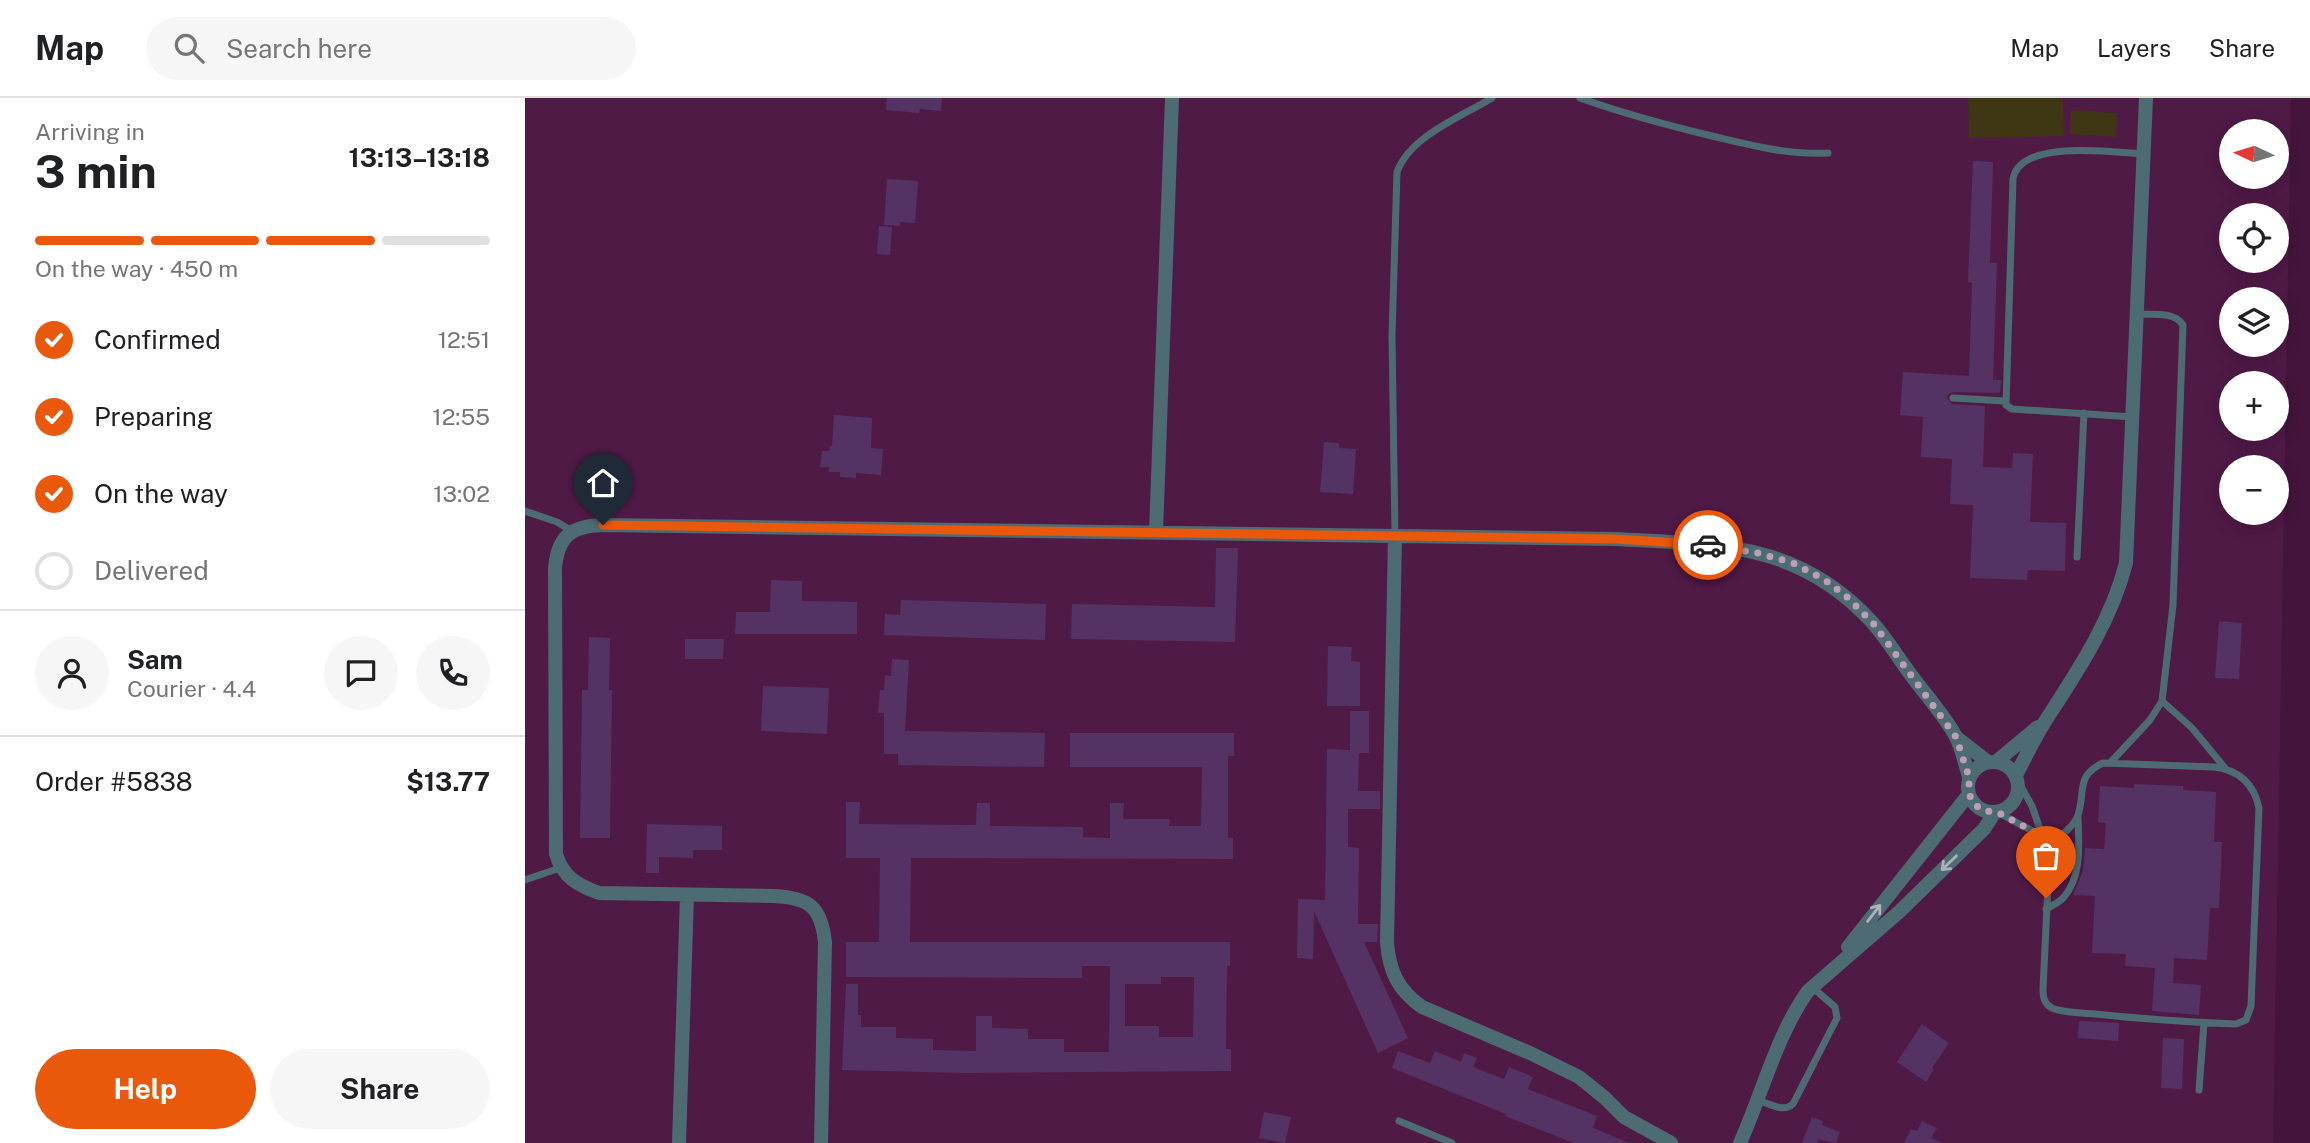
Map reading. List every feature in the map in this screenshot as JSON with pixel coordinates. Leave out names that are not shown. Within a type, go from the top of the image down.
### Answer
[{"type":"street","points":[[1156,532],[1172,98]]},
{"type":"street","points":[[821,1143],[825,942],[819,914],[812,906],[800,899],[788,897],[599,893],[570,879],[561,868],[556,854],[555,568],[559,547],[572,531],[603,525],[1616,539],[1698,544],[1758,553],[1793,563],[1825,580],[1873,623],[1956,737],[1969,777],[1969,794],[1979,808],[1996,812],[2004,810],[2017,795],[2017,778],[2045,722],[2085,659],[2120,586],[2126,563],[2146,98]]},
{"type":"street","points":[[1395,537],[1387,942],[1394,978],[1409,998],[1422,1007],[1579,1077],[1624,1117],[1671,1143]]},
{"type":"street","points":[[1993,762],[2045,722]]},
{"type":"street","points":[[1956,737],[1993,762]]},
{"type":"street","points":[[1969,777],[1980,765],[1993,762],[2005,764],[2017,778]]},
{"type":"street","points":[[1833,968],[1969,794]]},
{"type":"street","points":[[1740,1143],[1794,1015],[1812,987],[1899,912],[1984,829],[1996,812]]},
{"type":"street","points":[[679,1143],[687,896]]},
{"type":"street","points":[[1750,1143],[1751,1117]]},
{"type":"lane","points":[[1395,537],[1392,336],[1397,172],[1401,161],[1414,145],[1492,98]]},
{"type":"lane","points":[[1580,98],[1660,124],[1767,149],[1797,155],[1828,153]]},
{"type":"lane","points":[[2134,417],[2012,409],[2005,405],[2005,401],[2014,172],[2023,160],[2045,152],[2144,155]]},
{"type":"lane","points":[[2111,762],[2150,720],[2162,701],[2173,605],[2183,331],[2180,321],[2175,317],[2138,314]]},
{"type":"lane","points":[[1953,398],[2005,401]]},
{"type":"lane","points":[[2077,557],[2084,413]]},
{"type":"lane","points":[[525,511],[557,522],[572,531]]},
{"type":"lane","points":[[2077,817],[2050,843],[2043,998],[2053,1008],[2073,1012],[2204,1023],[2242,1023],[2249,1015],[2251,1006],[2259,808],[2257,799],[2249,784],[2225,768],[2192,729],[2162,701]]},
{"type":"lane","points":[[2046,909],[2064,898],[2074,879],[2080,845],[2077,817],[2083,782],[2092,768],[2111,762],[2225,768]]},
{"type":"lane","points":[[2017,778],[2032,806],[2042,836]]},
{"type":"lane","points":[[1996,812],[2050,843]]},
{"type":"lane","points":[[525,880],[561,868]]},
{"type":"lane","points":[[1759,1100],[1781,1108],[1789,1107],[1837,1018],[1835,1007],[1812,987]]},
{"type":"lane","points":[[2199,1090],[2204,1023]]},
{"type":"lane","points":[[1399,1121],[1452,1143]]},
{"type":"shaded area","points":[[525,98],[2291,98],[2289,214],[2289,203],[2219,203],[2219,273],[2288,273],[2288,287],[2219,287],[2219,357],[2287,357],[2286,371],[2219,371],[2219,441],[2285,441],[2285,455],[2219,455],[2219,525],[2284,525],[2273,1143],[525,1143]]},
{"type":"shaded area","points":[[1968,98],[2063,98],[2064,136],[1969,138]]},
{"type":"shaded area","points":[[2071,110],[2117,113],[2116,137],[2070,134]]},
{"type":"building","points":[[887,98],[942,98],[941,111],[920,109],[919,113],[886,110]]},
{"type":"building","points":[[1973,161],[1993,162],[1990,263],[1997,263],[1993,380],[2001,380],[2000,393],[1953,392],[1948,394],[1947,398],[1952,404],[1985,406],[1983,467],[2012,468],[2013,453],[2033,454],[2030,522],[2066,523],[2065,571],[2028,570],[2027,580],[1970,578],[1973,505],[1950,504],[1952,459],[1921,457],[1923,417],[1900,415],[1903,372],[1969,376],[1972,283],[1968,282]]},
{"type":"building","points":[[887,179],[918,181],[915,223],[884,225]]},
{"type":"building","points":[[879,226],[892,227],[890,255],[877,254]]},
{"type":"building","points":[[834,415],[872,418],[871,448],[883,449],[881,475],[856,473],[856,478],[840,477],[840,472],[829,472],[829,467],[820,467],[822,451],[830,451],[832,446]]},
{"type":"building","points":[[1324,442],[1339,443],[1339,448],[1356,449],[1353,494],[1320,492]]},
{"type":"building","points":[[1216,548],[1238,548],[1235,642],[1071,639],[1072,604],[1215,607]]},
{"type":"building","points":[[771,580],[802,581],[802,601],[857,602],[857,634],[735,634],[736,612],[770,612]]},
{"type":"building","points":[[901,600],[1046,604],[1045,640],[884,635],[885,614],[900,615]]},
{"type":"building","points":[[2219,621],[2242,623],[2239,679],[2215,678]]},
{"type":"building","points":[[589,637],[610,638],[610,838],[580,838],[582,690],[588,690]]},
{"type":"building","points":[[685,639],[724,639],[723,659],[685,659]]},
{"type":"building","points":[[1328,646],[1352,647],[1351,661],[1360,662],[1360,706],[1327,706]]},
{"type":"building","points":[[892,659],[909,660],[905,731],[1045,733],[1044,767],[898,765],[898,754],[884,754],[884,713],[878,713],[880,690],[884,690],[885,675],[891,676]]},
{"type":"building","points":[[763,686],[829,688],[827,734],[761,731]]},
{"type":"building","points":[[1350,711],[1369,711],[1369,753],[1359,753],[1358,791],[1380,791],[1380,809],[1348,809],[1348,847],[1359,848],[1358,924],[1378,924],[1377,942],[1364,942],[1408,1038],[1378,1053],[1314,911],[1313,959],[1297,958],[1298,899],[1325,900],[1327,749],[1350,750]]},
{"type":"building","points":[[1070,733],[1234,733],[1234,756],[1228,756],[1228,838],[1233,838],[1233,859],[911,858],[910,942],[1230,942],[1230,966],[1227,966],[1226,1049],[1231,1049],[1231,1071],[966,1073],[842,1070],[846,984],[858,984],[858,1015],[861,1015],[861,1027],[896,1027],[896,1038],[933,1039],[933,1050],[976,1051],[976,1016],[992,1016],[992,1028],[1028,1029],[1028,1039],[1064,1039],[1064,1052],[1109,1052],[1110,966],[1082,966],[1082,978],[846,977],[846,942],[879,942],[880,858],[846,858],[846,802],[860,802],[859,824],[976,825],[977,803],[990,803],[990,826],[1083,827],[1083,837],[1110,838],[1110,803],[1124,803],[1123,819],[1170,819],[1169,826],[1201,826],[1202,767],[1070,767]],"holes":[[[1161,977],[1194,977],[1193,1037],[1159,1037],[1159,1026],[1125,1026],[1125,984],[1161,984]]]},
{"type":"building","points":[[2134,784],[2183,786],[2183,790],[2216,792],[2214,842],[2222,842],[2219,908],[2210,908],[2207,960],[2174,958],[2173,983],[2201,985],[2199,1015],[2152,1011],[2155,968],[2125,966],[2126,954],[2092,953],[2095,896],[2073,895],[2083,871],[2085,848],[2104,849],[2106,823],[2098,822],[2100,786],[2134,788]]},
{"type":"building","points":[[647,824],[722,826],[722,850],[693,850],[693,858],[659,857],[659,873],[646,873]]},
{"type":"building","points":[[2079,1021],[2119,1023],[2118,1041],[2078,1038]]},
{"type":"building","points":[[1922,1024],[1949,1043],[1926,1082],[1897,1062]]},
{"type":"building","points":[[2163,1038],[2184,1039],[2182,1089],[2161,1088]]},
{"type":"building","points":[[1398,1051],[1430,1063],[1435,1051],[1461,1062],[1464,1053],[1477,1058],[1473,1067],[1504,1079],[1509,1067],[1533,1077],[1528,1089],[1597,1116],[1593,1128],[1629,1143],[1574,1143],[1505,1116],[1506,1114],[1392,1068]]},
{"type":"building","points":[[1264,1112],[1291,1117],[1285,1143],[1259,1138]]},
{"type":"building","points":[[1812,1117],[1823,1121],[1822,1125],[1840,1132],[1836,1143],[1818,1139],[1817,1143],[1802,1143]]},
{"type":"building","points":[[1922,1121],[1937,1128],[1931,1138],[1942,1143],[1904,1143],[1911,1129],[1917,1131]]},
{"type":"way so far","points":[[1708,545],[1758,553],[1793,563],[1825,580],[1873,623],[1956,737],[1969,777],[1969,794],[1973,802],[1979,808],[1997,812],[2050,843],[2046,898]]},
{"type":"route","points":[[603,525],[1616,539],[1708,545]]}]
